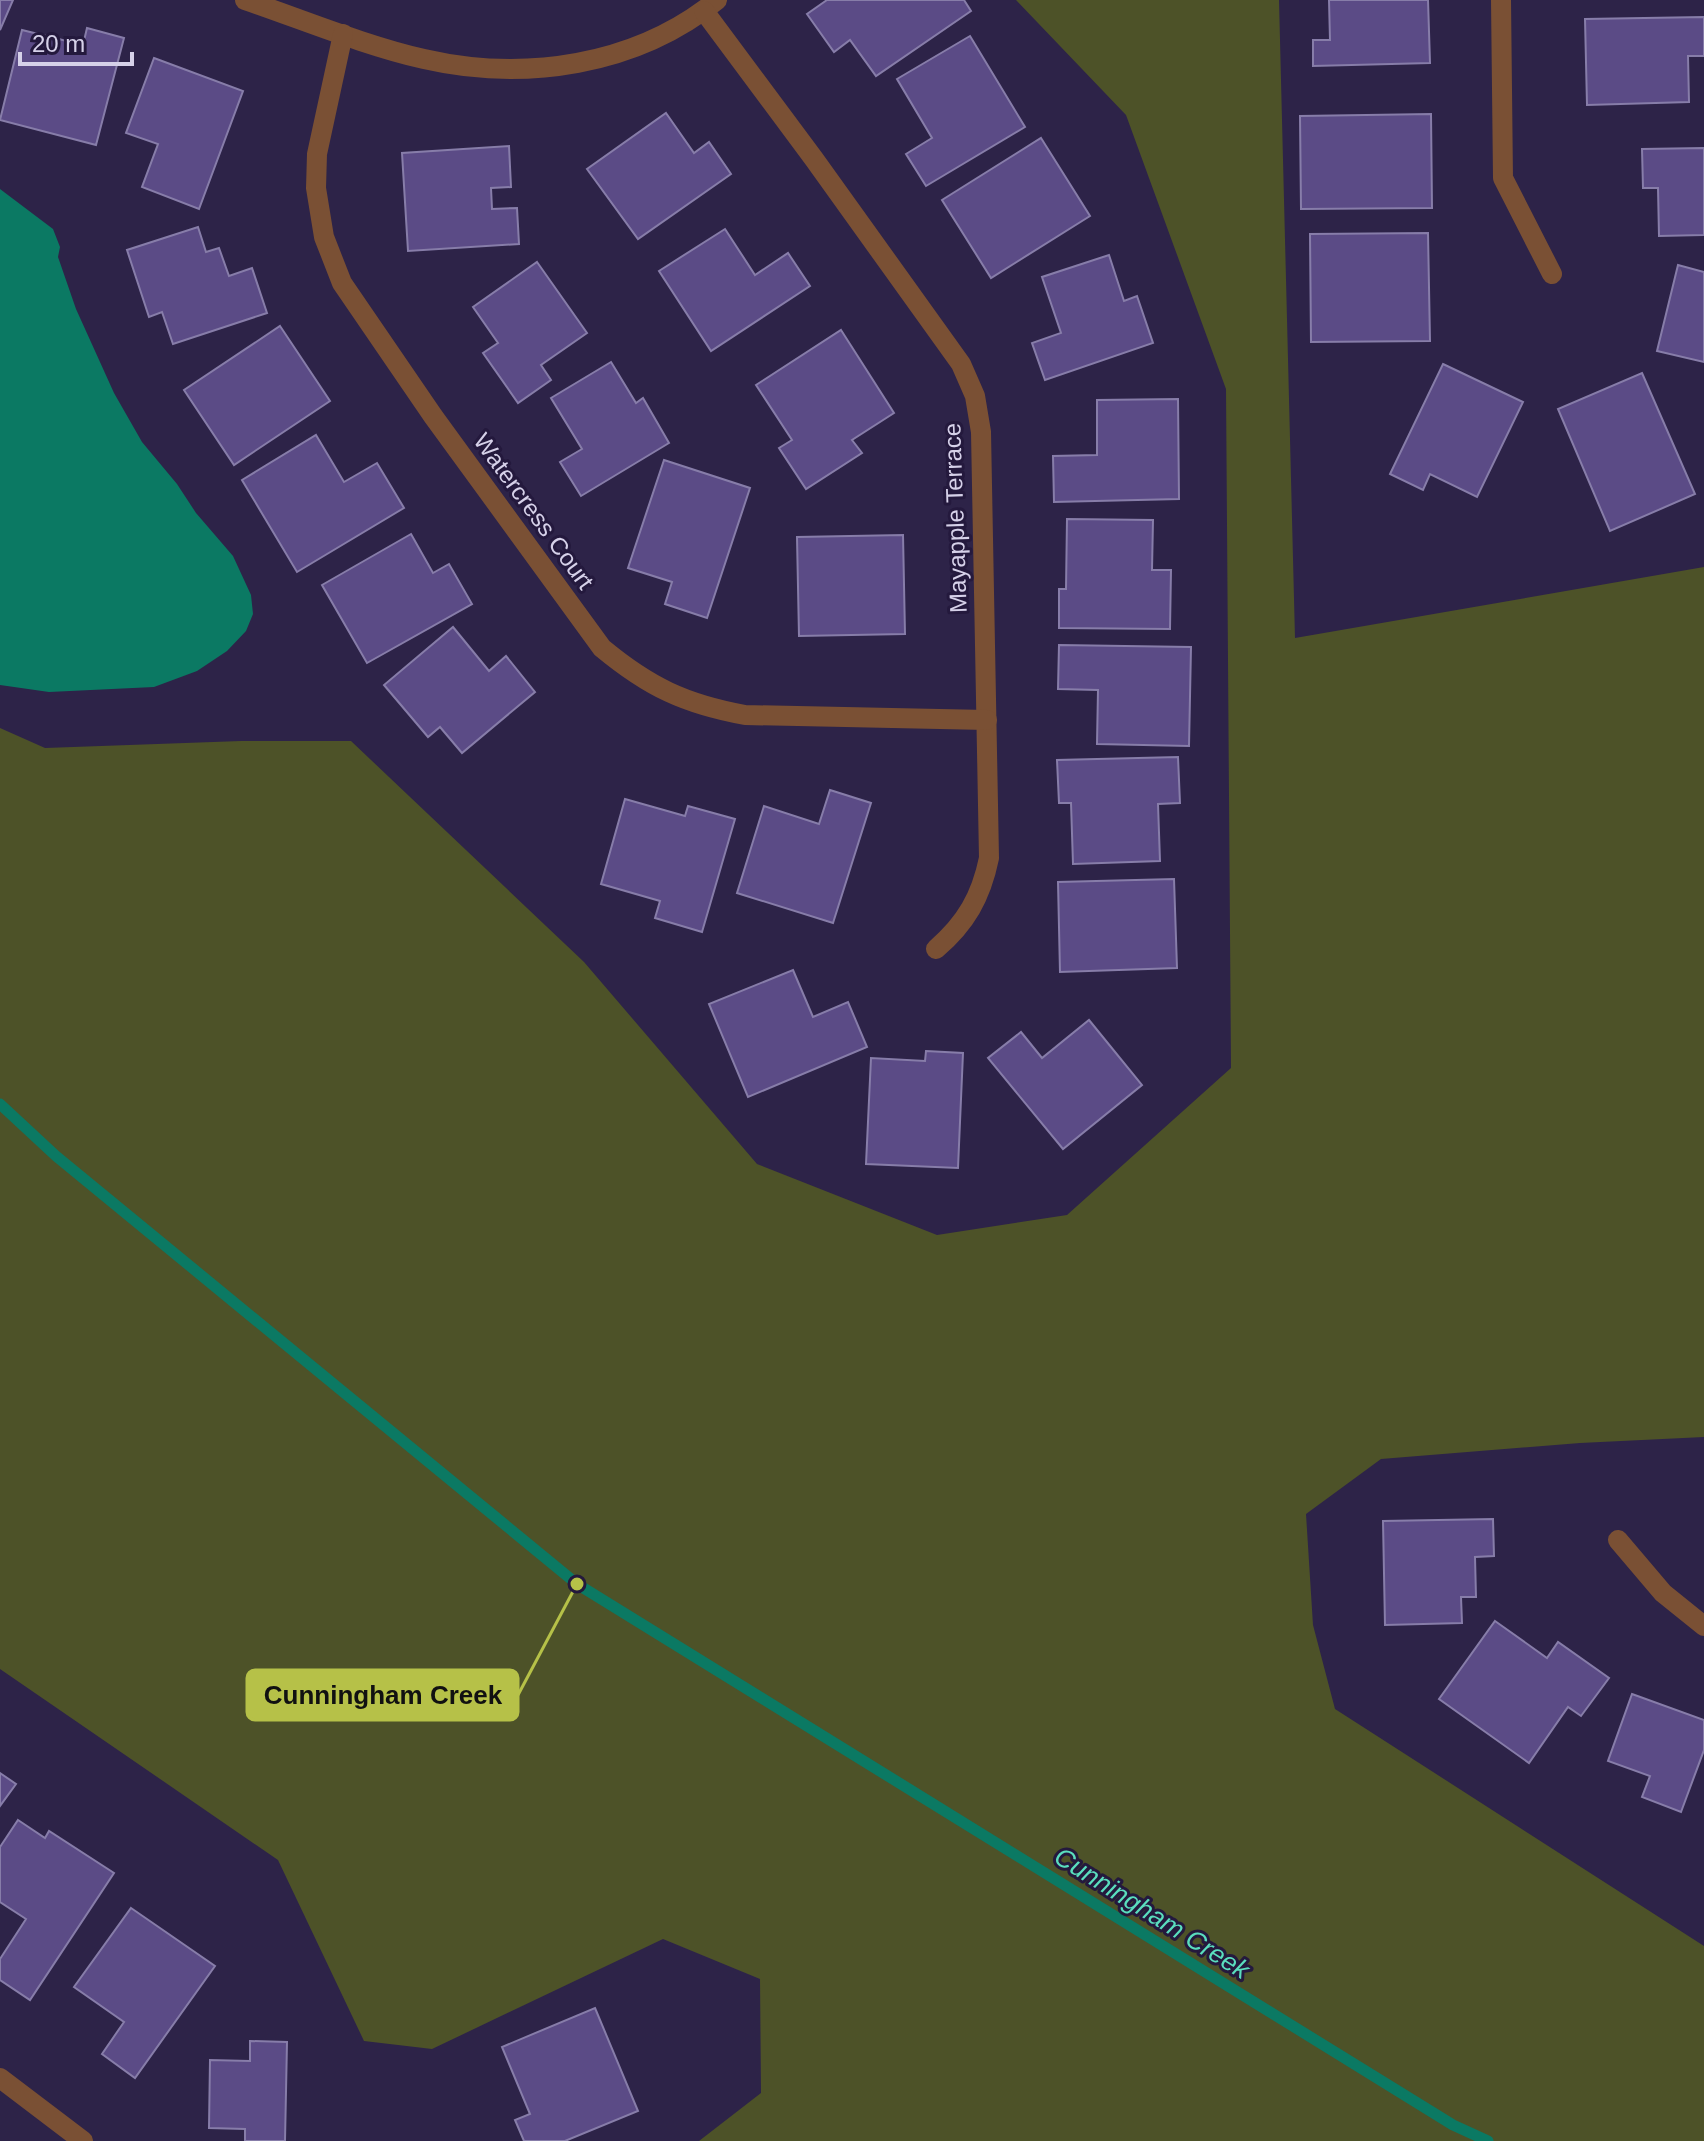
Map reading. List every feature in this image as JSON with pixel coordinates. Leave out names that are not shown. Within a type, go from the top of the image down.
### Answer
[{"type":"street","points":[[245,0],[422,59],[475,68],[529,70],[583,63],[636,47],[685,24],[710,5]]},
{"type":"street","points":[[1501,0],[1503,178],[1552,274]]},
{"type":"street","name":"Mayapple Terrace","points":[[710,5],[814,159],[961,364],[975,396],[981,432],[989,858],[984,884],[973,909],[956,931],[936,949]]},
{"type":"street","name":"Watercress Court","points":[[343,34],[317,154],[316,188],[324,237],[342,283],[442,429],[602,648],[629,671],[660,690],[722,711],[745,715],[987,720]]},
{"type":"street","points":[[1618,1540],[1663,1593],[1704,1626]]},
{"type":"street","points":[[0,2078],[83,2141]]},
{"type":"shaded area","points":[[1016,0],[1279,0],[1295,638],[1704,567],[1704,1437],[1580,1443],[1381,1459],[1306,1514],[1313,1625],[1335,1709],[1704,1946],[1704,2141],[699,2141],[761,2093],[760,1979],[663,1939],[432,2049],[364,2041],[278,1860],[0,1669],[0,728],[45,748],[241,741],[351,741],[584,962],[757,1164],[937,1235],[1067,1215],[1231,1068],[1226,389],[1126,115]]},
{"type":"shaded area","points":[[0,189],[53,229],[60,247],[58,257],[76,309],[114,393],[142,442],[233,556],[251,595],[253,614],[246,631],[227,651],[197,671],[154,687],[49,692],[0,685]]},
{"type":"building","points":[[0,0],[13,0],[0,30]]},
{"type":"building","points":[[827,0],[964,0],[971,11],[876,76],[850,40],[834,52],[807,14]]},
{"type":"building","points":[[1329,0],[1428,0],[1430,63],[1313,66],[1313,40],[1330,40]]},
{"type":"building","points":[[1704,17],[1704,56],[1688,56],[1689,102],[1587,105],[1585,19]]},
{"type":"building","points":[[87,28],[124,38],[96,145],[0,120],[22,30],[83,45]]},
{"type":"building","points":[[970,36],[1025,127],[926,186],[906,154],[932,138],[897,79]]},
{"type":"building","points":[[154,58],[243,91],[199,209],[142,187],[158,144],[126,133]]},
{"type":"building","points":[[666,113],[694,153],[709,142],[731,174],[638,239],[587,169]]},
{"type":"building","points":[[1431,114],[1432,208],[1301,209],[1300,116]]},
{"type":"building","points":[[1041,138],[1090,216],[991,278],[942,200]]},
{"type":"building","points":[[509,146],[511,187],[491,188],[492,209],[517,208],[519,244],[408,251],[402,153]]},
{"type":"building","points":[[1704,148],[1704,235],[1659,236],[1658,188],[1643,188],[1642,149]]},
{"type":"building","points":[[198,227],[206,252],[219,248],[229,276],[252,268],[267,313],[173,344],[162,312],[149,317],[127,250]]},
{"type":"building","points":[[725,229],[755,275],[788,253],[810,286],[711,351],[659,271]]},
{"type":"building","points":[[1428,233],[1430,341],[1311,342],[1310,234]]},
{"type":"building","points":[[1109,255],[1124,301],[1137,296],[1153,343],[1045,380],[1032,343],[1061,333],[1042,277]]},
{"type":"building","points":[[537,262],[587,333],[541,365],[551,380],[518,403],[483,353],[498,343],[473,307]]},
{"type":"building","points":[[1678,265],[1704,272],[1704,362],[1657,351]]},
{"type":"building","points":[[280,326],[330,401],[234,465],[184,390]]},
{"type":"building","points":[[841,330],[894,413],[852,440],[862,453],[806,489],[779,448],[792,440],[756,385]]},
{"type":"building","points":[[611,362],[636,403],[643,398],[669,443],[581,496],[560,462],[582,449],[551,398]]},
{"type":"building","points":[[1443,364],[1523,402],[1477,497],[1430,474],[1423,490],[1390,474]]},
{"type":"building","points":[[1642,373],[1695,494],[1610,531],[1558,409]]},
{"type":"building","points":[[1178,399],[1179,499],[1054,502],[1053,456],[1097,455],[1097,400]]},
{"type":"building","points":[[316,435],[344,482],[377,463],[404,508],[297,572],[242,480]]},
{"type":"building","points":[[664,460],[750,488],[707,618],[665,604],[672,582],[628,568]]},
{"type":"building","points":[[1067,519],[1153,520],[1152,570],[1171,570],[1170,629],[1059,628],[1059,589],[1066,589]]},
{"type":"building","points":[[411,534],[433,573],[449,564],[472,604],[367,663],[322,585]]},
{"type":"building","points":[[903,535],[905,634],[799,636],[797,537]]},
{"type":"building","points":[[453,627],[489,671],[506,656],[535,692],[462,753],[440,727],[428,737],[384,685]]},
{"type":"building","points":[[1059,645],[1191,647],[1189,746],[1097,744],[1098,690],[1058,689]]},
{"type":"building","points":[[1178,757],[1180,803],[1158,804],[1160,861],[1073,864],[1071,803],[1059,803],[1057,760]]},
{"type":"building","points":[[830,790],[871,803],[833,923],[737,893],[764,806],[819,824]]},
{"type":"building","points":[[625,799],[685,816],[688,806],[735,819],[702,932],[655,918],[660,901],[601,884]]},
{"type":"building","points":[[1174,879],[1177,968],[1060,972],[1058,882]]},
{"type":"building","points":[[793,970],[813,1017],[848,1002],[867,1047],[748,1097],[709,1004]]},
{"type":"building","points":[[1089,1020],[1142,1085],[1063,1149],[988,1058],[1021,1032],[1042,1058]]},
{"type":"building","points":[[926,1051],[963,1053],[958,1168],[866,1164],[871,1058],[925,1061]]},
{"type":"building","points":[[1493,1519],[1494,1556],[1475,1557],[1476,1597],[1461,1597],[1462,1623],[1385,1625],[1383,1521]]},
{"type":"building","points":[[1495,1621],[1547,1658],[1558,1642],[1609,1678],[1581,1716],[1568,1707],[1529,1763],[1439,1699]]},
{"type":"building","points":[[1632,1694],[1704,1720],[1704,1750],[1681,1812],[1642,1797],[1650,1776],[1608,1761]]},
{"type":"building","points":[[0,1773],[16,1784],[0,1806]]},
{"type":"building","points":[[18,1820],[45,1838],[49,1831],[114,1873],[30,2000],[0,1980],[0,1959],[26,1919],[0,1902],[0,1847]]},
{"type":"building","points":[[131,1908],[215,1966],[135,2078],[102,2054],[124,2022],[74,1987]]},
{"type":"building","points":[[595,2008],[638,2111],[565,2141],[524,2141],[515,2120],[530,2114],[502,2047]]},
{"type":"building","points":[[250,2041],[287,2042],[285,2141],[245,2141],[245,2129],[209,2128],[210,2060],[250,2061]]},
{"type":"waterway","name":"Cunningham Creek","points":[[0,1104],[56,1156],[577,1584],[1453,2125],[1488,2141]]},
{"type":"place","name":"Cunningham Creek","points":[[577,1584]]}]
